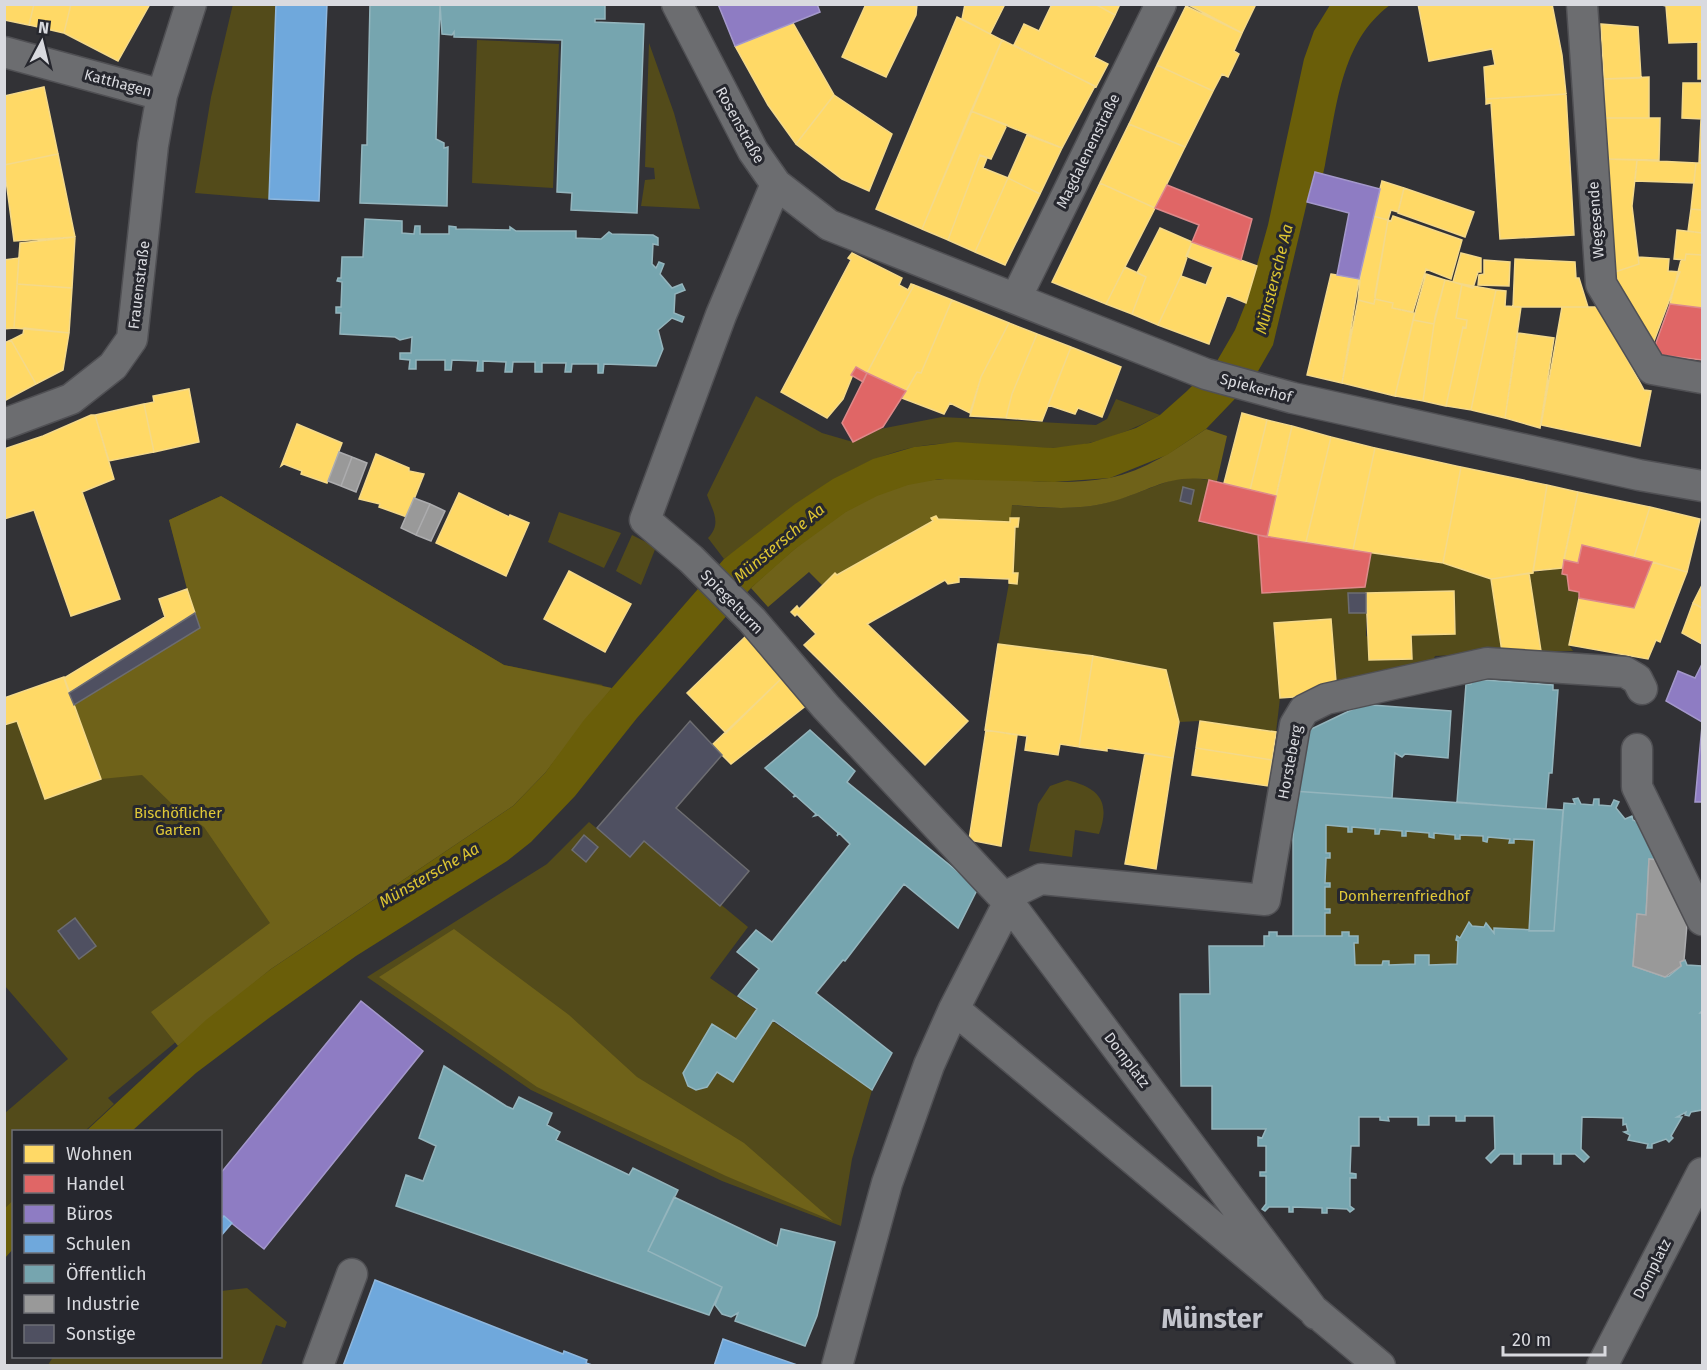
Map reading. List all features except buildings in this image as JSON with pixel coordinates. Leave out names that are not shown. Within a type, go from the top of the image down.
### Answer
[{"type":"street","name":"Katthagen","points":[[153,145],[162,95],[191,4]]},
{"type":"street","name":"Rosenstraße","points":[[677,4],[753,152],[776,184],[829,225]]},
{"type":"street","name":"Magdalenenstraße","points":[[1016,298],[1161,4]]},
{"type":"street","name":"Wegesende","points":[[1582,4],[1601,284],[1652,369],[1702,378]]},
{"type":"street","name":"Katthagen","points":[[4,52],[162,95]]},
{"type":"street","name":"Frauenstraße","points":[[4,424],[71,399],[113,366],[132,339],[153,145]]},
{"type":"street","name":"Spiegelturm","points":[[776,184],[721,315],[645,520],[691,559],[745,612],[826,707],[1009,903]]},
{"type":"street","name":"Spiekerhof","points":[[829,225],[1206,374],[1247,386],[1639,475],[1702,486]]},
{"type":"street","name":"Horsteberg","points":[[1009,903],[1014,892],[1041,879],[1265,900],[1295,725],[1304,710],[1326,699],[1487,663],[1625,672],[1637,679],[1642,689]]},
{"type":"street","points":[[1637,749],[1637,787],[1702,920]]},
{"type":"street","points":[[837,1365],[894,1160],[929,1065],[954,1009],[1009,903]]},
{"type":"street","name":"Domplatz","points":[[1009,903],[1316,1314]]},
{"type":"street","name":"Domplatz","points":[[954,1009],[1316,1314],[1380,1365]]},
{"type":"street","name":"Domplatz","points":[[1602,1365],[1702,1173]]},
{"type":"street","points":[[318,1365],[352,1274]]},
{"type":"green space","points":[[233,4],[276,5],[269,199],[195,193],[211,97]]},
{"type":"green space","points":[[477,40],[559,44],[553,188],[472,183]]},
{"type":"green space","points":[[649,43],[674,113],[700,209],[641,206],[645,180],[655,179],[654,168],[645,167]]},
{"type":"green space","points":[[756,396],[822,433],[853,442],[880,429],[942,417],[1096,425],[1107,419],[1116,399],[1160,415],[1135,428],[1080,445],[1034,448],[949,443],[915,447],[888,454],[862,465],[814,493],[724,559],[708,538],[715,528],[715,517],[707,495]]},
{"type":"green space","points":[[1184,477],[1209,480],[1199,522],[1258,535],[1262,592],[1365,587],[1371,553],[1443,563],[1491,579],[1502,652],[1435,656],[1430,667],[1335,680],[1331,619],[1274,623],[1280,698],[1276,732],[1200,721],[1179,722],[1166,670],[1119,662],[1119,660],[998,644],[1009,583],[1017,583],[1018,574],[1013,573],[1015,527],[1018,527],[1019,519],[1010,518],[1011,505],[1050,508],[1101,504]],"holes":[[[1454,591],[1455,634],[1411,635],[1412,659],[1366,636],[1366,613],[1349,613],[1348,593]]]},
{"type":"green space","name":"Bischöflicher Garten","points":[[221,496],[504,665],[603,685],[494,810],[235,993],[108,1098],[114,1104],[86,1130],[12,1130],[12,1201],[5,1208],[5,1113],[68,1059],[5,986],[5,698],[70,693],[195,613],[169,520]]},
{"type":"green space","points":[[559,512],[621,533],[604,568],[548,542]]},
{"type":"green space","points":[[632,535],[656,547],[641,585],[616,571]]},
{"type":"green space","points":[[1562,568],[1562,574],[1567,575],[1569,590],[1579,592],[1569,645],[1573,651],[1541,651],[1529,573]]},
{"type":"green space","points":[[1067,780],[1087,787],[1100,798],[1104,813],[1099,834],[1075,830],[1072,857],[1029,851],[1038,804],[1050,786]]},
{"type":"green space","points":[[589,822],[630,856],[644,841],[748,927],[710,978],[872,1090],[852,1159],[841,1226],[722,1181],[531,1090],[367,977],[547,864]]},
{"type":"green space","name":"Domherrenfriedhof","points":[[1326,825],[1348,827],[1348,832],[1352,832],[1352,827],[1375,829],[1375,834],[1379,834],[1380,829],[1402,831],[1402,836],[1406,836],[1406,831],[1429,833],[1429,837],[1433,838],[1434,833],[1455,835],[1456,839],[1460,839],[1460,835],[1483,836],[1483,841],[1487,842],[1488,837],[1510,839],[1513,843],[1514,839],[1534,840],[1529,931],[1494,928],[1494,933],[1486,923],[1484,927],[1472,926],[1469,922],[1460,938],[1457,936],[1456,939],[1458,941],[1457,964],[1429,965],[1429,955],[1415,955],[1415,964],[1389,965],[1389,961],[1383,961],[1382,965],[1355,965],[1354,943],[1358,942],[1358,936],[1349,936],[1349,932],[1343,932],[1342,936],[1325,936],[1325,913],[1329,909],[1325,909],[1325,887],[1330,887],[1330,884],[1325,883],[1326,858],[1330,858],[1330,854],[1326,853]]},
{"type":"green space","points":[[247,1288],[287,1322],[285,1328],[276,1325],[261,1365],[48,1365],[52,1358],[222,1358],[222,1291]]},
{"type":"shaded area","points":[[1206,429],[1227,436],[1217,481],[1175,480],[1114,501],[1088,506],[1050,508],[1012,505],[1010,522],[938,519],[936,516],[932,518],[933,521],[837,575],[835,573],[823,586],[809,572],[768,607],[751,588],[824,526],[865,500],[887,491],[909,484],[959,478],[1059,482],[1109,478],[1148,465]]},
{"type":"shaded area","name":"Bischöflicher Garten","points":[[221,496],[504,665],[612,688],[545,773],[513,806],[271,969],[178,1046],[151,1012],[270,923],[204,827],[171,803],[142,775],[101,779],[74,705],[200,628],[169,520]]},
{"type":"shaded area","points":[[454,929],[569,1015],[637,1077],[744,1143],[833,1221],[726,1176],[537,1087],[379,977]]},
{"type":"water","name":"Münstersche Aa","points":[[1330,5],[1390,5],[1373,20],[1360,38],[1343,78],[1323,174],[1314,173],[1273,345],[1253,380],[1206,429],[1167,455],[1110,478],[1054,482],[940,479],[908,485],[877,496],[846,512],[795,549],[751,588],[637,718],[575,796],[531,842],[507,861],[356,956],[269,1018],[196,1073],[133,1130],[87,1130],[206,1020],[271,969],[513,806],[545,773],[584,720],[724,559],[795,504],[833,479],[873,459],[914,447],[956,442],[1053,448],[1090,443],[1136,428],[1160,415],[1187,391],[1217,361],[1235,330],[1247,300],[1268,225],[1304,59],[1314,31]]},
{"type":"water","points":[[12,1201],[12,1250],[5,1258],[5,1208]]},
{"type":"district","name":"Münster","points":[[1212,1319]]}]
